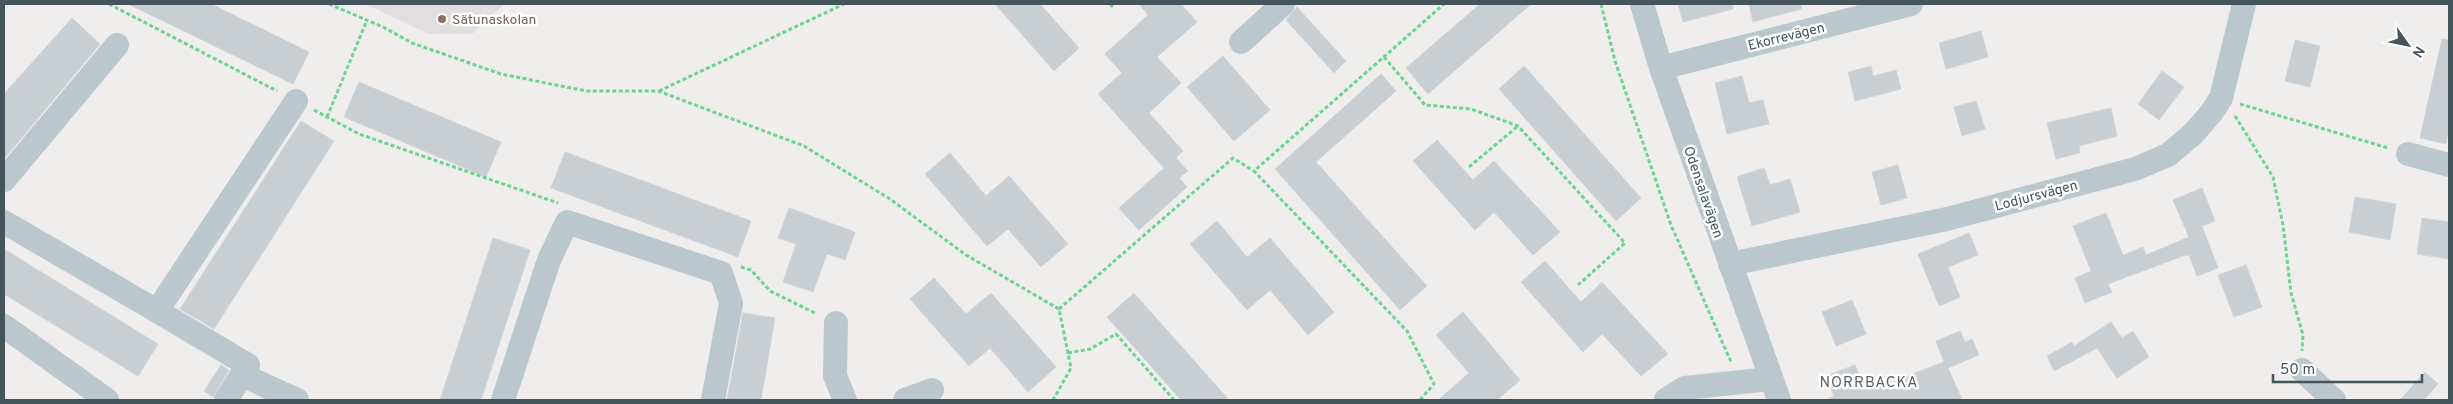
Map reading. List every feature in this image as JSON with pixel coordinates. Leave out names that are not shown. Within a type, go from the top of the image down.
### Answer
[{"type":"street","points":[[1241,42],[1283,4]]},
{"type":"street","name":"Odensalavägen","points":[[1642,4],[1661,68],[1779,400]]},
{"type":"street","name":"Ekorrevägen","points":[[1661,68],[1911,4]]},
{"type":"street","name":"Lodjursvägen","points":[[1730,264],[1948,219],[2135,169],[2168,155],[2193,134],[2212,112],[2220,98],[2244,4]]},
{"type":"street","points":[[4,180],[117,45]]},
{"type":"street","points":[[157,312],[296,101]]},
{"type":"street","points":[[2408,154],[2449,165]]},
{"type":"street","points":[[4,222],[248,365],[226,400]]},
{"type":"street","points":[[503,400],[549,260],[568,222],[721,273],[731,303],[713,400]]},
{"type":"street","points":[[836,323],[835,376],[845,400]]},
{"type":"street","points":[[4,326],[107,400]]},
{"type":"street","points":[[2302,370],[2334,400]]},
{"type":"street","points":[[242,375],[297,400]]},
{"type":"street","points":[[1666,400],[1685,388],[1770,379]]},
{"type":"street","points":[[905,400],[932,390]]},
{"type":"path","points":[[109,4],[359,134],[564,205]]},
{"type":"path","points":[[330,4],[412,43],[501,74],[586,91],[658,91],[804,146],[890,199],[966,255],[1059,309],[1071,368],[1053,400]]},
{"type":"path","points":[[658,91],[844,4]]},
{"type":"path","points":[[1254,171],[1444,4]]},
{"type":"path","points":[[1601,4],[1614,61],[1671,225],[1739,381]]},
{"type":"path","points":[[328,117],[367,20]]},
{"type":"path","points":[[1384,57],[1426,105],[1471,109],[1518,126],[1625,243],[1578,285]]},
{"type":"path","points":[[2220,98],[2408,154]]},
{"type":"path","points":[[2220,98],[2239,120],[2273,178],[2283,225],[2291,293],[2303,335],[2302,370]]},
{"type":"path","points":[[1470,167],[1518,126]]},
{"type":"path","points":[[1059,309],[1233,158],[1254,171],[1407,331],[1434,384],[1420,400]]},
{"type":"path","points":[[732,264],[751,270],[770,291],[836,323]]},
{"type":"path","points":[[1068,353],[1090,349],[1116,334],[1174,400]]},
{"type":"shaded area","name":"Sätunaskolan","points":[[365,4],[504,4],[472,34],[429,34]]},
{"type":"building","points":[[128,4],[211,4],[309,52],[293,84]]},
{"type":"building","points":[[995,4],[1040,4],[1079,48],[1054,71]]},
{"type":"building","points":[[1139,4],[1181,4],[1197,22],[1157,57],[1181,83],[1149,113],[1183,151],[1176,158],[1188,171],[1179,178],[1187,187],[1139,230],[1119,208],[1164,168],[1098,94],[1122,73],[1105,54],[1148,15]]},
{"type":"building","points":[[1480,4],[1531,4],[1428,94],[1406,68]]},
{"type":"building","points":[[1678,4],[1732,4],[1733,9],[1683,22]]},
{"type":"building","points":[[1749,4],[1801,4],[1801,9],[1753,22]]},
{"type":"building","points":[[1297,7],[1346,61],[1334,73],[1286,20]]},
{"type":"building","points":[[72,18],[100,44],[4,159],[4,94]]},
{"type":"building","points":[[1981,31],[1988,57],[1946,69],[1939,43]]},
{"type":"building","points":[[2442,39],[2449,40],[2449,127],[2446,144],[2420,138]]},
{"type":"building","points":[[2295,40],[2320,46],[2310,87],[2285,81]]},
{"type":"building","points":[[1223,56],[1270,110],[1234,141],[1187,87]]},
{"type":"building","points":[[1524,66],[1641,198],[1616,221],[1499,89]]},
{"type":"building","points":[[1871,66],[1873,76],[1896,70],[1901,89],[1855,101],[1848,72]]},
{"type":"building","points":[[2162,71],[2184,87],[2159,120],[2138,104]]},
{"type":"building","points":[[1381,74],[1396,91],[1316,162],[1427,286],[1400,310],[1275,169]]},
{"type":"building","points":[[1742,76],[1749,103],[1763,100],[1769,124],[1727,134],[1715,83]]},
{"type":"building","points":[[359,82],[501,142],[486,177],[344,117]]},
{"type":"building","points":[[1976,101],[1985,129],[1962,136],[1954,107]]},
{"type":"building","points":[[2111,108],[2117,136],[2079,146],[2080,153],[2056,159],[2047,123]]},
{"type":"building","points":[[301,121],[334,141],[214,329],[180,309]]},
{"type":"building","points":[[1437,140],[1473,180],[1494,161],[1560,232],[1533,255],[1494,212],[1475,230],[1413,161]]},
{"type":"building","points":[[565,152],[751,221],[738,257],[551,188]]},
{"type":"building","points":[[950,153],[986,196],[1009,176],[1068,244],[1041,267],[1008,229],[987,246],[925,174]]},
{"type":"building","points":[[1898,165],[1907,198],[1881,205],[1872,172]]},
{"type":"building","points":[[1764,168],[1770,185],[1790,179],[1800,212],[1752,226],[1737,177]]},
{"type":"building","points":[[2202,188],[2215,221],[2202,226],[2218,268],[2197,276],[2189,255],[2183,256],[2108,284],[2112,292],[2085,303],[2075,278],[2091,271],[2073,226],[2106,213],[2123,255],[2143,247],[2146,255],[2189,237],[2173,200]]},
{"type":"building","points":[[2355,197],[2396,204],[2390,240],[2349,232]]},
{"type":"building","points":[[789,208],[855,232],[845,260],[827,254],[813,292],[783,282],[796,244],[778,238]]},
{"type":"building","points":[[2422,218],[2449,222],[2449,259],[2417,254]]},
{"type":"building","points":[[1217,221],[1247,257],[1270,238],[1334,312],[1308,335],[1270,290],[1247,310],[1190,244]]},
{"type":"building","points":[[1969,233],[1978,255],[1948,267],[1960,297],[1939,306],[1918,254]]},
{"type":"building","points":[[493,238],[530,250],[481,400],[440,400]]},
{"type":"building","points":[[4,249],[158,344],[138,376],[4,294]]},
{"type":"building","points":[[1545,261],[1581,302],[1602,282],[1668,354],[1641,376],[1602,334],[1583,352],[1521,282]]},
{"type":"building","points":[[2246,265],[2262,307],[2234,317],[2218,275]]},
{"type":"building","points":[[934,278],[966,314],[991,293],[1056,367],[1028,392],[990,348],[969,366],[910,299]]},
{"type":"building","points":[[1134,293],[1229,400],[1181,400],[1107,317]]},
{"type":"building","points":[[1852,300],[1866,334],[1836,346],[1822,312]]},
{"type":"building","points":[[1463,312],[1520,380],[1497,400],[1438,400],[1469,373],[1436,335]]},
{"type":"building","points":[[743,313],[775,318],[761,400],[727,400]]},
{"type":"building","points":[[2111,322],[2122,338],[2133,331],[2149,357],[2117,378],[2097,348],[2054,371],[2047,356],[2072,342],[2074,346]]},
{"type":"building","points":[[1960,331],[1965,342],[1972,339],[1979,355],[1948,368],[1962,400],[1826,400],[1834,396],[1826,376],[1855,365],[1863,385],[1878,378],[1881,386],[1944,362],[1936,341]]},
{"type":"building","points":[[221,365],[229,370],[213,397],[204,391]]},
{"type":"building","points":[[2425,372],[2438,384],[2424,400],[2400,400]]},
{"type":"place","name":"Sätunaskolan","points":[[442,19]]},
{"type":"district","name":"NORRBACKA","points":[[1869,382]]}]
